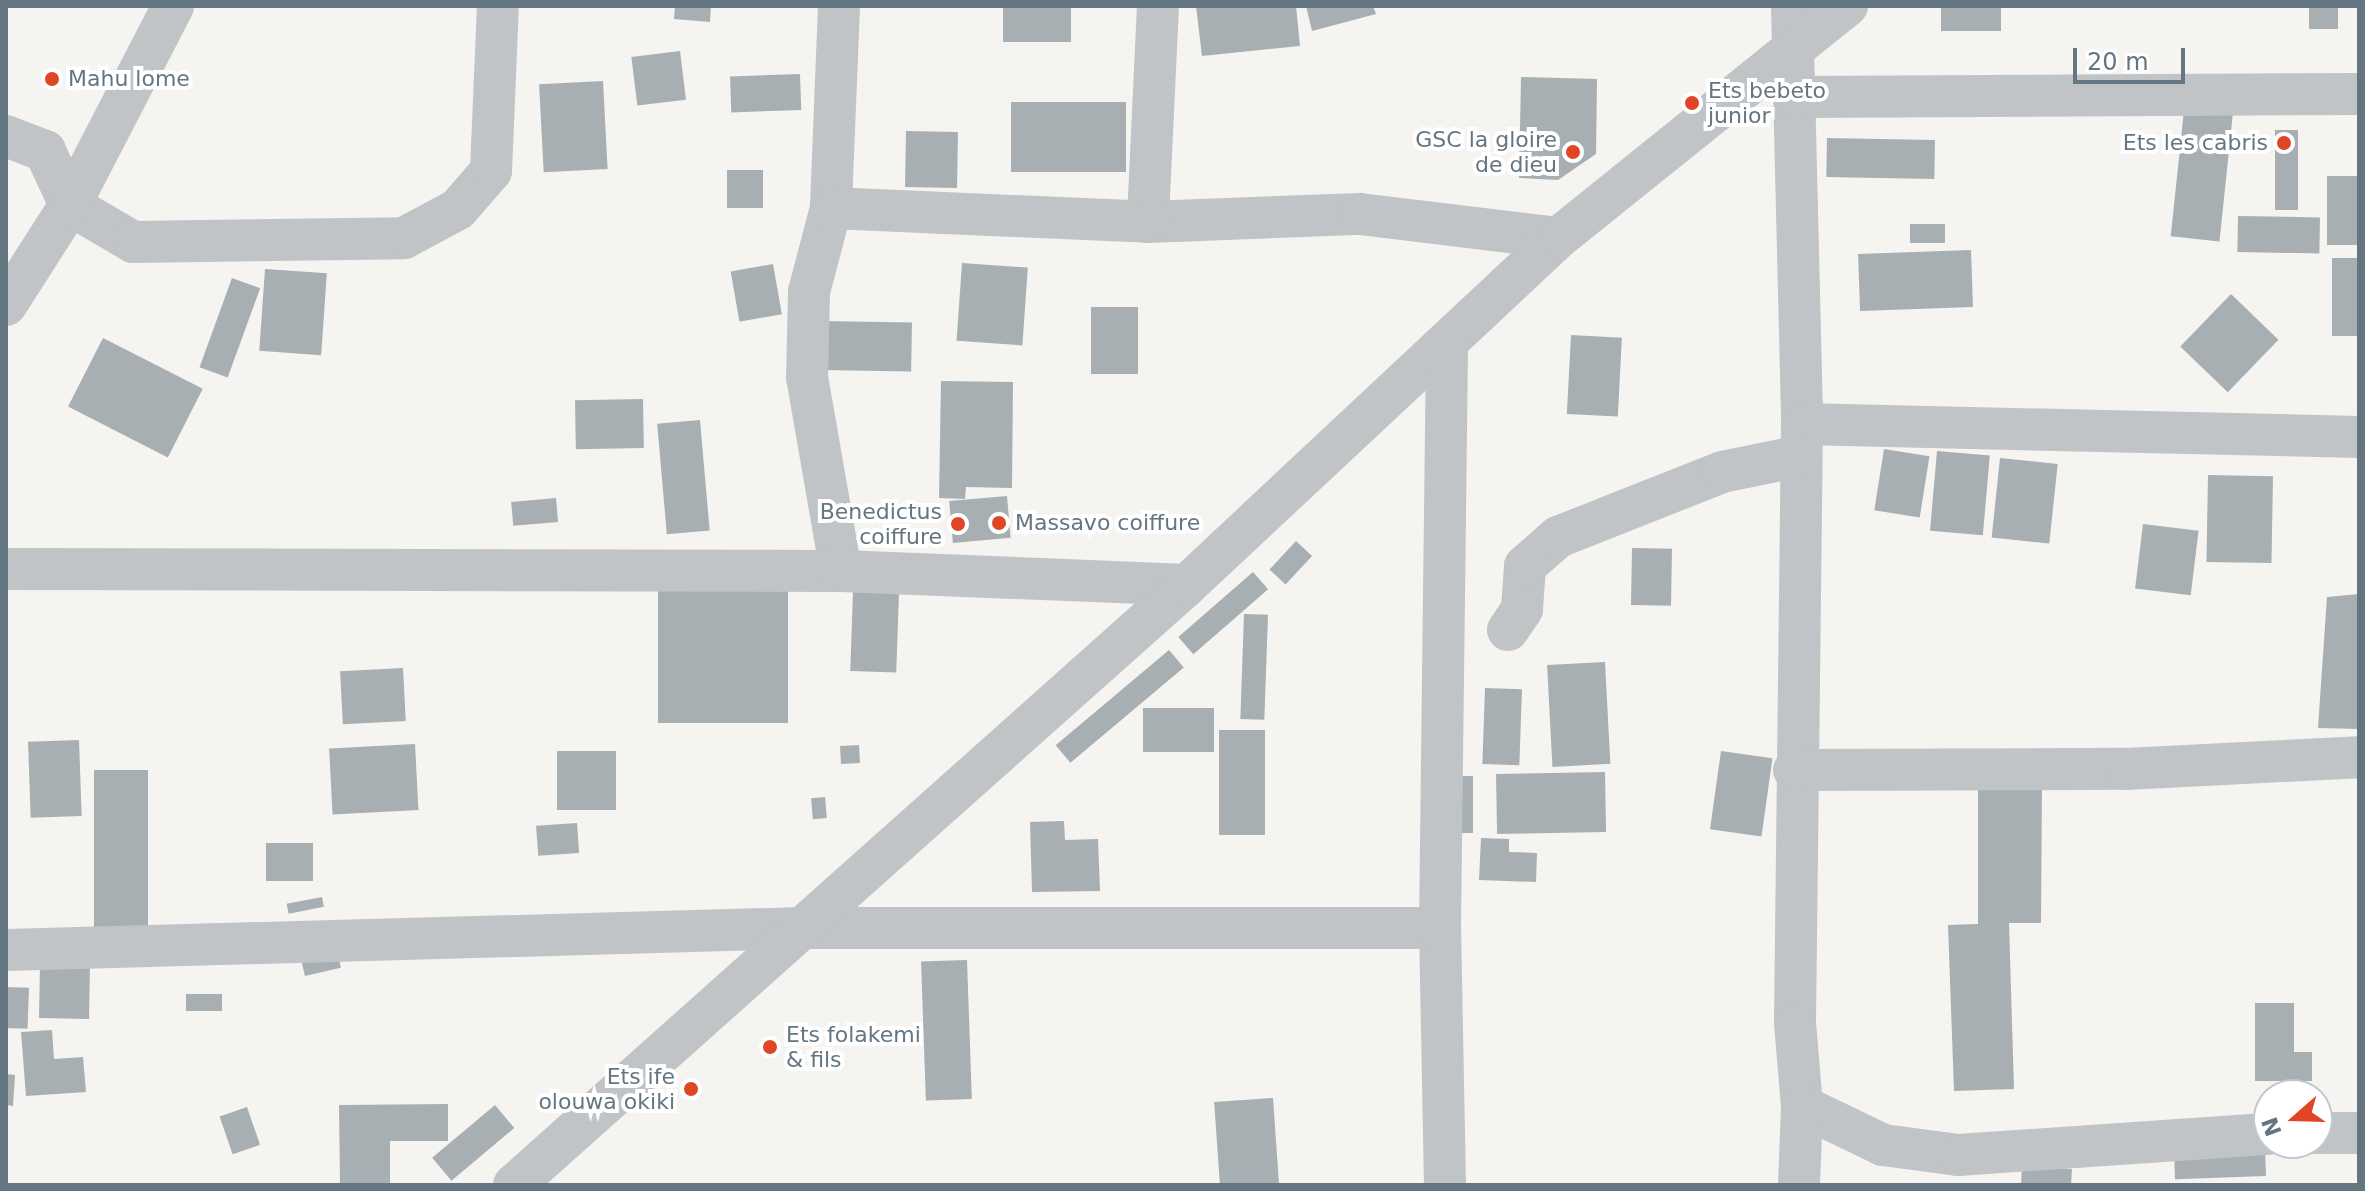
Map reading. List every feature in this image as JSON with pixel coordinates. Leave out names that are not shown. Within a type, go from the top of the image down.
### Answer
[{"type":"street","points":[[6,305],[70,205],[173,6]]},
{"type":"street","points":[[6,136],[45,151],[70,205],[133,242],[404,238],[458,209],[491,171],[498,6]]},
{"type":"street","points":[[839,6],[831,208],[809,292],[807,377],[841,571]]},
{"type":"street","points":[[1148,222],[1158,6]]},
{"type":"street","points":[[1792,6],[1801,440],[1794,770],[1802,1106],[1799,1185]]},
{"type":"street","points":[[514,1185],[1187,585],[1558,238],[1794,54],[1847,6]]},
{"type":"street","points":[[1796,97],[2359,94]]},
{"type":"street","points":[[831,208],[1148,222],[1360,214],[1558,238]]},
{"type":"street","points":[[1445,1185],[1440,928],[1447,343]]},
{"type":"street","points":[[1508,630],[1522,609],[1525,566],[1558,537],[1801,440],[2359,437]]},
{"type":"street","points":[[6,569],[841,571],[1187,585]]},
{"type":"street","points":[[1794,770],[2126,769],[2359,757]]},
{"type":"street","points":[[6,950],[803,928],[1440,928]]},
{"type":"street","points":[[1802,1106],[1883,1145],[1958,1155],[2253,1135]]},
{"type":"street","points":[[2333,1133],[2359,1133]]},
{"type":"building","points":[[675,6],[711,6],[710,22],[674,19]]},
{"type":"building","points":[[1003,6],[1071,6],[1071,42],[1003,42]]},
{"type":"building","points":[[1196,6],[1296,6],[1300,46],[1202,56]]},
{"type":"building","points":[[1306,6],[1373,6],[1376,14],[1312,31]]},
{"type":"building","points":[[1941,6],[2001,6],[2001,31],[1941,31]]},
{"type":"building","points":[[2309,6],[2338,6],[2338,29],[2309,29]]},
{"type":"building","points":[[680,51],[686,100],[637,106],[631,57]]},
{"type":"building","points":[[800,74],[801,110],[731,112],[730,76]]},
{"type":"building","points":[[1521,77],[1597,79],[1596,154],[1558,180],[1519,178]]},
{"type":"building","points":[[603,81],[608,169],[544,172],[539,84]]},
{"type":"building","points":[[1011,102],[1126,102],[1126,172],[1011,172]]},
{"type":"building","points":[[2184,110],[2233,115],[2219,241],[2171,236]]},
{"type":"building","points":[[2275,130],[2298,130],[2298,210],[2275,210]]},
{"type":"building","points":[[906,131],[958,132],[957,188],[905,187]]},
{"type":"building","points":[[1827,138],[1935,140],[1934,179],[1826,177]]},
{"type":"building","points":[[727,170],[763,170],[763,208],[727,208]]},
{"type":"building","points":[[2327,176],[2359,176],[2359,245],[2327,245]]},
{"type":"building","points":[[2238,216],[2320,217],[2319,253],[2237,252]]},
{"type":"building","points":[[1910,224],[1945,224],[1945,243],[1910,243]]},
{"type":"building","points":[[1971,250],[1973,307],[1860,311],[1858,254]]},
{"type":"building","points":[[2332,258],[2359,258],[2359,336],[2332,336]]},
{"type":"building","points":[[962,263],[1028,268],[1022,345],[957,341]]},
{"type":"building","points":[[773,264],[782,314],[740,322],[731,271]]},
{"type":"building","points":[[265,269],[327,273],[321,355],[259,351]]},
{"type":"building","points":[[232,278],[260,288],[228,378],[200,367]]},
{"type":"building","points":[[2231,294],[2278,340],[2228,392],[2180,347]]},
{"type":"building","points":[[1091,307],[1138,307],[1138,374],[1091,374]]},
{"type":"building","points":[[822,321],[912,323],[911,372],[821,370]]},
{"type":"building","points":[[1571,335],[1622,338],[1618,417],[1567,414]]},
{"type":"building","points":[[103,338],[203,389],[168,457],[68,407]]},
{"type":"building","points":[[941,381],[1013,382],[1012,488],[966,487],[965,499],[939,498]]},
{"type":"building","points":[[643,399],[644,448],[576,449],[575,400]]},
{"type":"building","points":[[700,420],[710,531],[667,534],[657,424]]},
{"type":"building","points":[[1884,449],[1929,456],[1920,517],[1874,510]]},
{"type":"building","points":[[1937,451],[1990,456],[1983,535],[1930,531]]},
{"type":"building","points":[[2000,458],[2058,464],[2049,544],[1992,538]]},
{"type":"building","points":[[2208,475],[2273,476],[2271,563],[2206,562]]},
{"type":"building","points":[[1007,496],[1011,538],[953,543],[949,501]]},
{"type":"building","points":[[556,498],[558,522],[513,526],[511,502]]},
{"type":"building","points":[[2143,524],[2199,531],[2191,595],[2135,589]]},
{"type":"building","points":[[1296,541],[1312,556],[1285,585],[1269,570]]},
{"type":"building","points":[[1632,548],[1672,549],[1671,606],[1631,605]]},
{"type":"building","points":[[1253,572],[1268,589],[1193,654],[1178,637]]},
{"type":"building","points":[[658,590],[788,590],[788,723],[658,723]]},
{"type":"building","points":[[853,592],[899,594],[896,673],[850,671]]},
{"type":"building","points":[[2359,594],[2359,729],[2318,728],[2327,597]]},
{"type":"building","points":[[1244,614],[1268,615],[1264,720],[1240,719]]},
{"type":"building","points":[[1169,650],[1184,668],[1070,763],[1056,745]]},
{"type":"building","points":[[1605,662],[1610,764],[1552,767],[1547,665]]},
{"type":"building","points":[[403,668],[406,721],[343,724],[340,671]]},
{"type":"building","points":[[1485,688],[1522,689],[1519,765],[1482,764]]},
{"type":"building","points":[[1143,708],[1214,708],[1214,752],[1143,752]]},
{"type":"building","points":[[1219,730],[1265,730],[1265,835],[1219,835]]},
{"type":"building","points":[[79,740],[82,816],[31,818],[28,742]]},
{"type":"building","points":[[415,744],[418,810],[333,814],[329,749]]},
{"type":"building","points":[[859,745],[860,763],[841,764],[840,746]]},
{"type":"building","points":[[557,751],[616,751],[616,810],[557,810]]},
{"type":"building","points":[[1721,751],[1772,758],[1761,836],[1710,829]]},
{"type":"building","points":[[94,770],[148,770],[148,928],[94,928]]},
{"type":"building","points":[[1605,772],[1606,832],[1497,834],[1496,774]]},
{"type":"building","points":[[1453,776],[1473,776],[1473,833],[1453,833]]},
{"type":"building","points":[[1978,780],[2042,780],[2041,923],[2009,923],[2014,1089],[1954,1091],[1948,925],[1978,924]]},
{"type":"building","points":[[825,797],[827,818],[813,819],[811,798]]},
{"type":"building","points":[[1064,821],[1065,840],[1098,839],[1100,891],[1032,892],[1030,822]]},
{"type":"building","points":[[577,823],[579,853],[538,856],[536,826]]},
{"type":"building","points":[[1481,838],[1509,839],[1509,852],[1537,853],[1536,882],[1479,880]]},
{"type":"building","points":[[266,843],[313,843],[313,881],[266,881]]},
{"type":"building","points":[[322,897],[324,907],[289,914],[287,904]]},
{"type":"building","points":[[338,955],[341,968],[305,976],[302,963]]},
{"type":"building","points":[[967,960],[972,1099],[926,1101],[921,962]]},
{"type":"building","points":[[40,962],[90,963],[89,1019],[39,1018]]},
{"type":"building","points":[[6,987],[29,988],[28,1029],[6,1028]]},
{"type":"building","points":[[186,994],[222,994],[222,1011],[186,1011]]},
{"type":"building","points":[[2255,1003],[2294,1003],[2294,1052],[2312,1052],[2312,1079],[2255,1079]]},
{"type":"building","points":[[52,1030],[54,1059],[83,1057],[86,1092],[26,1096],[21,1032]]},
{"type":"building","points":[[6,1074],[15,1075],[13,1106],[6,1105]]},
{"type":"building","points":[[1273,1098],[1279,1185],[1220,1185],[1214,1102]]},
{"type":"building","points":[[448,1104],[448,1141],[390,1141],[390,1185],[340,1185],[339,1105]]},
{"type":"building","points":[[495,1105],[514,1128],[451,1181],[432,1158]]},
{"type":"building","points":[[247,1107],[260,1145],[233,1154],[220,1116]]},
{"type":"building","points":[[2253,1148],[2253,1159],[2265,1159],[2266,1176],[2175,1179],[2174,1151]]},
{"type":"building","points":[[2022,1166],[2072,1169],[2071,1185],[2021,1185]]},
{"type":"place","name":"Mahu lome","points":[[52,79]]},
{"type":"place","name":"Ets bebeto junior","points":[[1692,103]]},
{"type":"place","name":"Ets les cabris","points":[[2284,143]]},
{"type":"place","name":"GSC la gloire de dieu","points":[[1573,152]]},
{"type":"place","name":"Massavo coiffure","points":[[999,523]]},
{"type":"place","name":"Benedictus coiffure","points":[[958,524]]},
{"type":"place","name":"Ets folakemi & fils","points":[[770,1047]]},
{"type":"place","name":"Ets ife olouwa okiki","points":[[691,1089]]}]
